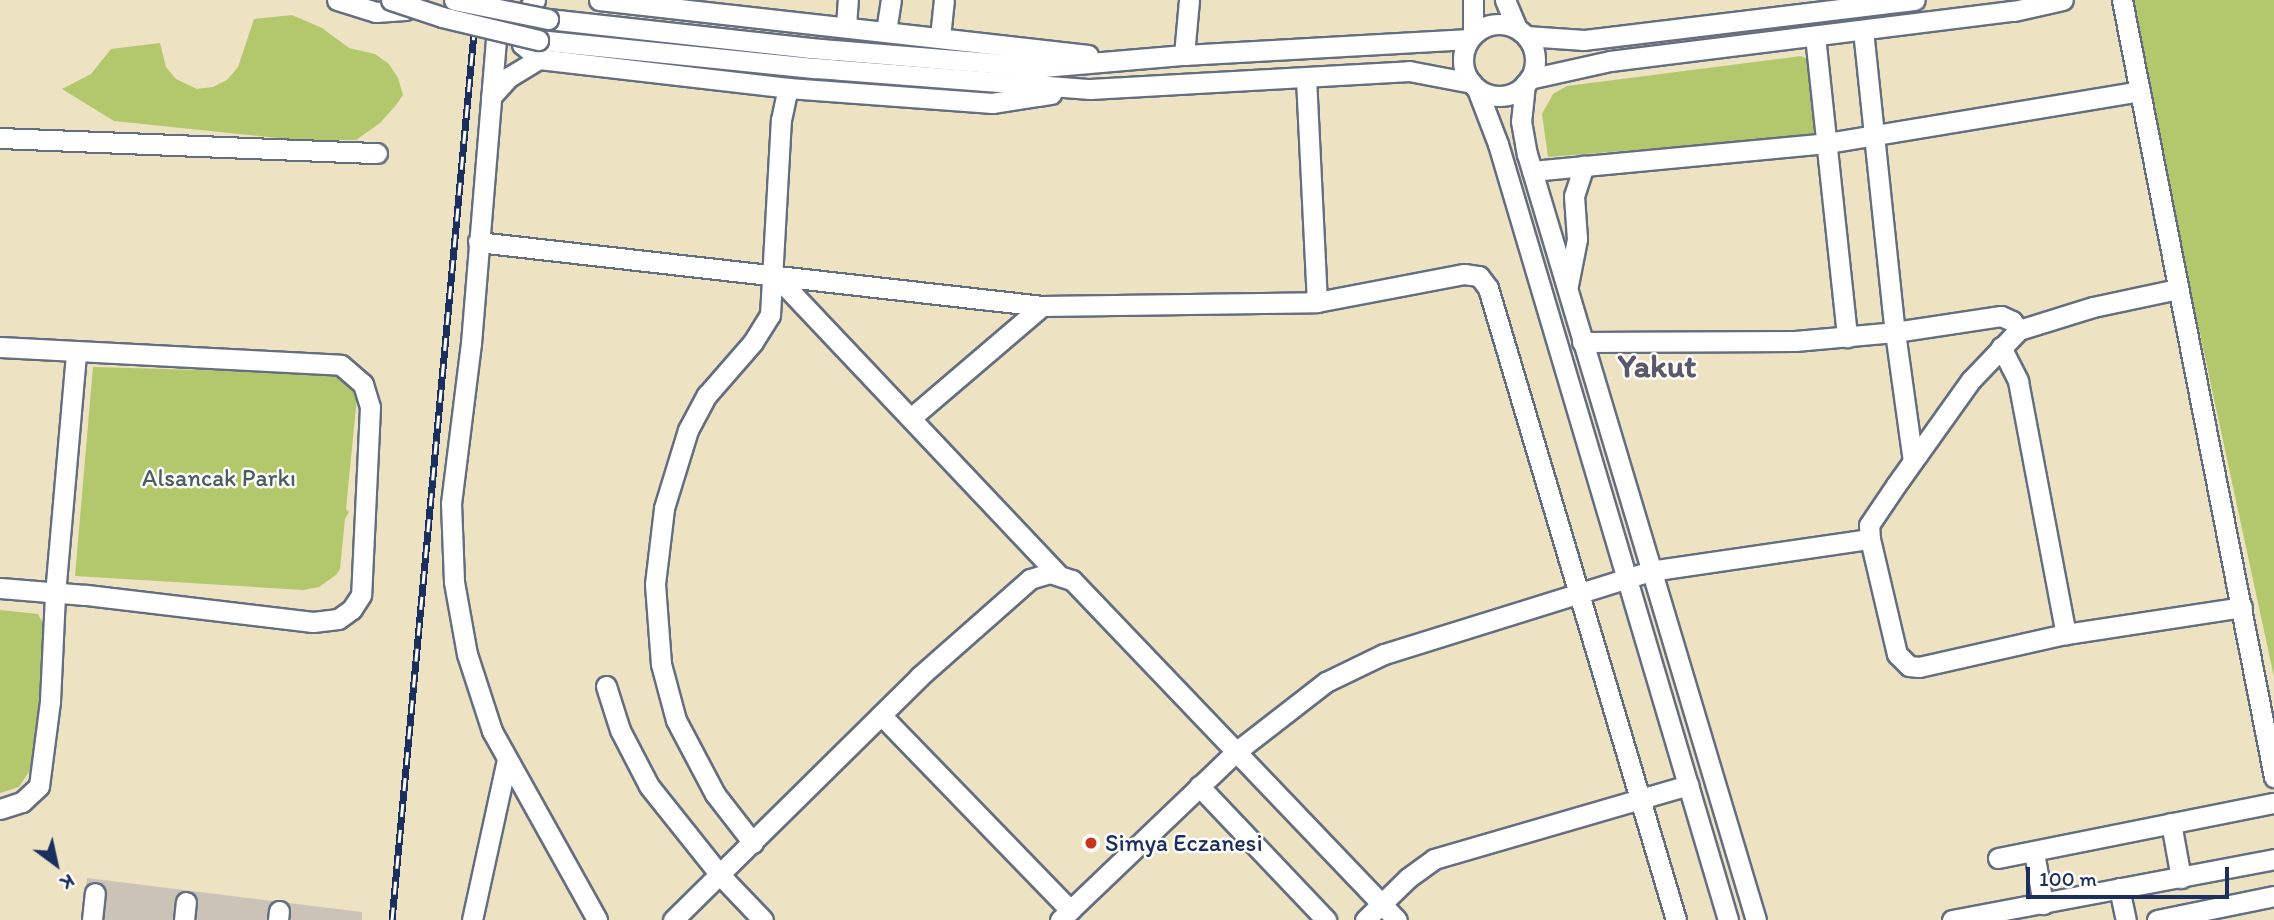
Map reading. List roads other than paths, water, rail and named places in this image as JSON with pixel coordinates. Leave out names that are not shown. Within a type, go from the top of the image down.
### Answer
[{"type":"street","points":[[337,0],[386,4],[442,17],[539,50],[788,88],[992,103],[1090,89],[1417,71],[1474,86],[1499,96],[1511,94],[1527,82],[1610,61],[2014,11],[2063,0]]},
{"type":"street","points":[[386,4],[405,10],[413,0]]},
{"type":"street","points":[[454,0],[548,19],[981,64],[1043,67],[1184,55],[1471,37],[1494,24],[1521,32],[1584,40],[1812,6],[1915,0]]},
{"type":"street","points":[[499,0],[471,343],[451,503],[452,558],[460,618],[474,678],[492,731],[597,920]]},
{"type":"street","points":[[535,0],[517,24],[522,44],[539,50],[1090,89]]},
{"type":"street","points":[[599,0],[886,30],[1127,60]]},
{"type":"street","points":[[846,26],[848,0]]},
{"type":"street","points":[[886,30],[891,0]]},
{"type":"street","points":[[940,37],[944,0]]},
{"type":"street","points":[[1184,55],[1189,0]]},
{"type":"street","points":[[1473,0],[1471,37],[1463,57],[1464,69],[1498,144],[1728,920]]},
{"type":"street","points":[[1505,0],[1535,57],[1527,82],[1521,121],[1532,171],[1756,920]]},
{"type":"street","points":[[2122,0],[2274,777]]},
{"type":"street","points":[[1863,30],[1895,332],[1913,461]]},
{"type":"street","points":[[1815,36],[1847,337]]},
{"type":"street","points":[[491,97],[539,50]]},
{"type":"street","points":[[1306,78],[1317,302]]},
{"type":"street","points":[[753,843],[715,794],[676,720],[661,664],[655,584],[664,508],[688,430],[707,396],[754,342],[770,315],[781,120],[788,88]]},
{"type":"street","points":[[1532,171],[1827,143],[2140,91]]},
{"type":"street","points":[[0,138],[377,153]]},
{"type":"street","points":[[1567,289],[1577,239],[1574,196],[1584,166]]},
{"type":"street","points":[[478,242],[1042,306],[1317,302],[1464,274],[1474,274],[1483,279],[1676,920]]},
{"type":"street","points":[[773,274],[912,417],[1058,574],[1072,580],[1397,920]]},
{"type":"street","points":[[2178,289],[2093,307],[2019,330],[1971,380],[1913,461],[1870,525],[1870,539],[1890,632],[1897,654],[1906,665],[1919,667],[2066,634],[2242,607]]},
{"type":"street","points":[[912,417],[1042,306]]},
{"type":"street","points":[[1582,342],[1795,341],[1895,332],[2001,316],[2012,321],[2019,330]]},
{"type":"street","points":[[0,347],[341,365],[363,384],[370,407],[361,595],[346,614],[321,623],[0,588]]},
{"type":"street","points":[[2001,347],[2018,381],[2066,634]]},
{"type":"street","points":[[0,809],[22,802],[39,786],[50,701],[55,594],[76,352]]},
{"type":"street","points":[[881,715],[1065,915],[1237,751],[1307,695],[1364,662],[1650,571],[1870,539]]},
{"type":"street","points":[[673,920],[881,715],[1030,579],[1058,574]]},
{"type":"street","points":[[606,686],[620,730],[649,786],[720,875],[763,920]]},
{"type":"street","points":[[472,920],[507,759]]},
{"type":"street","points":[[1365,920],[1408,878],[1434,859],[1688,785]]},
{"type":"street","points":[[1199,786],[1326,920]]},
{"type":"street","points":[[1998,858],[2274,803]]},
{"type":"street","points":[[2171,823],[2181,878]]},
{"type":"street","points":[[2034,852],[2043,904]]},
{"type":"street","points":[[1952,920],[2274,859]]},
{"type":"street","points":[[2119,888],[2126,920]]},
{"type":"street","points":[[92,920],[95,893]]},
{"type":"street","points":[[2157,920],[2274,897]]},
{"type":"railway","points":[[392,920],[477,0]]},
{"type":"place","name":"Simya Eczanesi","points":[[1091,843]]},
{"type":"district","name":"Yakut","points":[[1657,366]]},
{"type":"park label","name":"Alsancak Parkı","points":[[219,478]]}]
